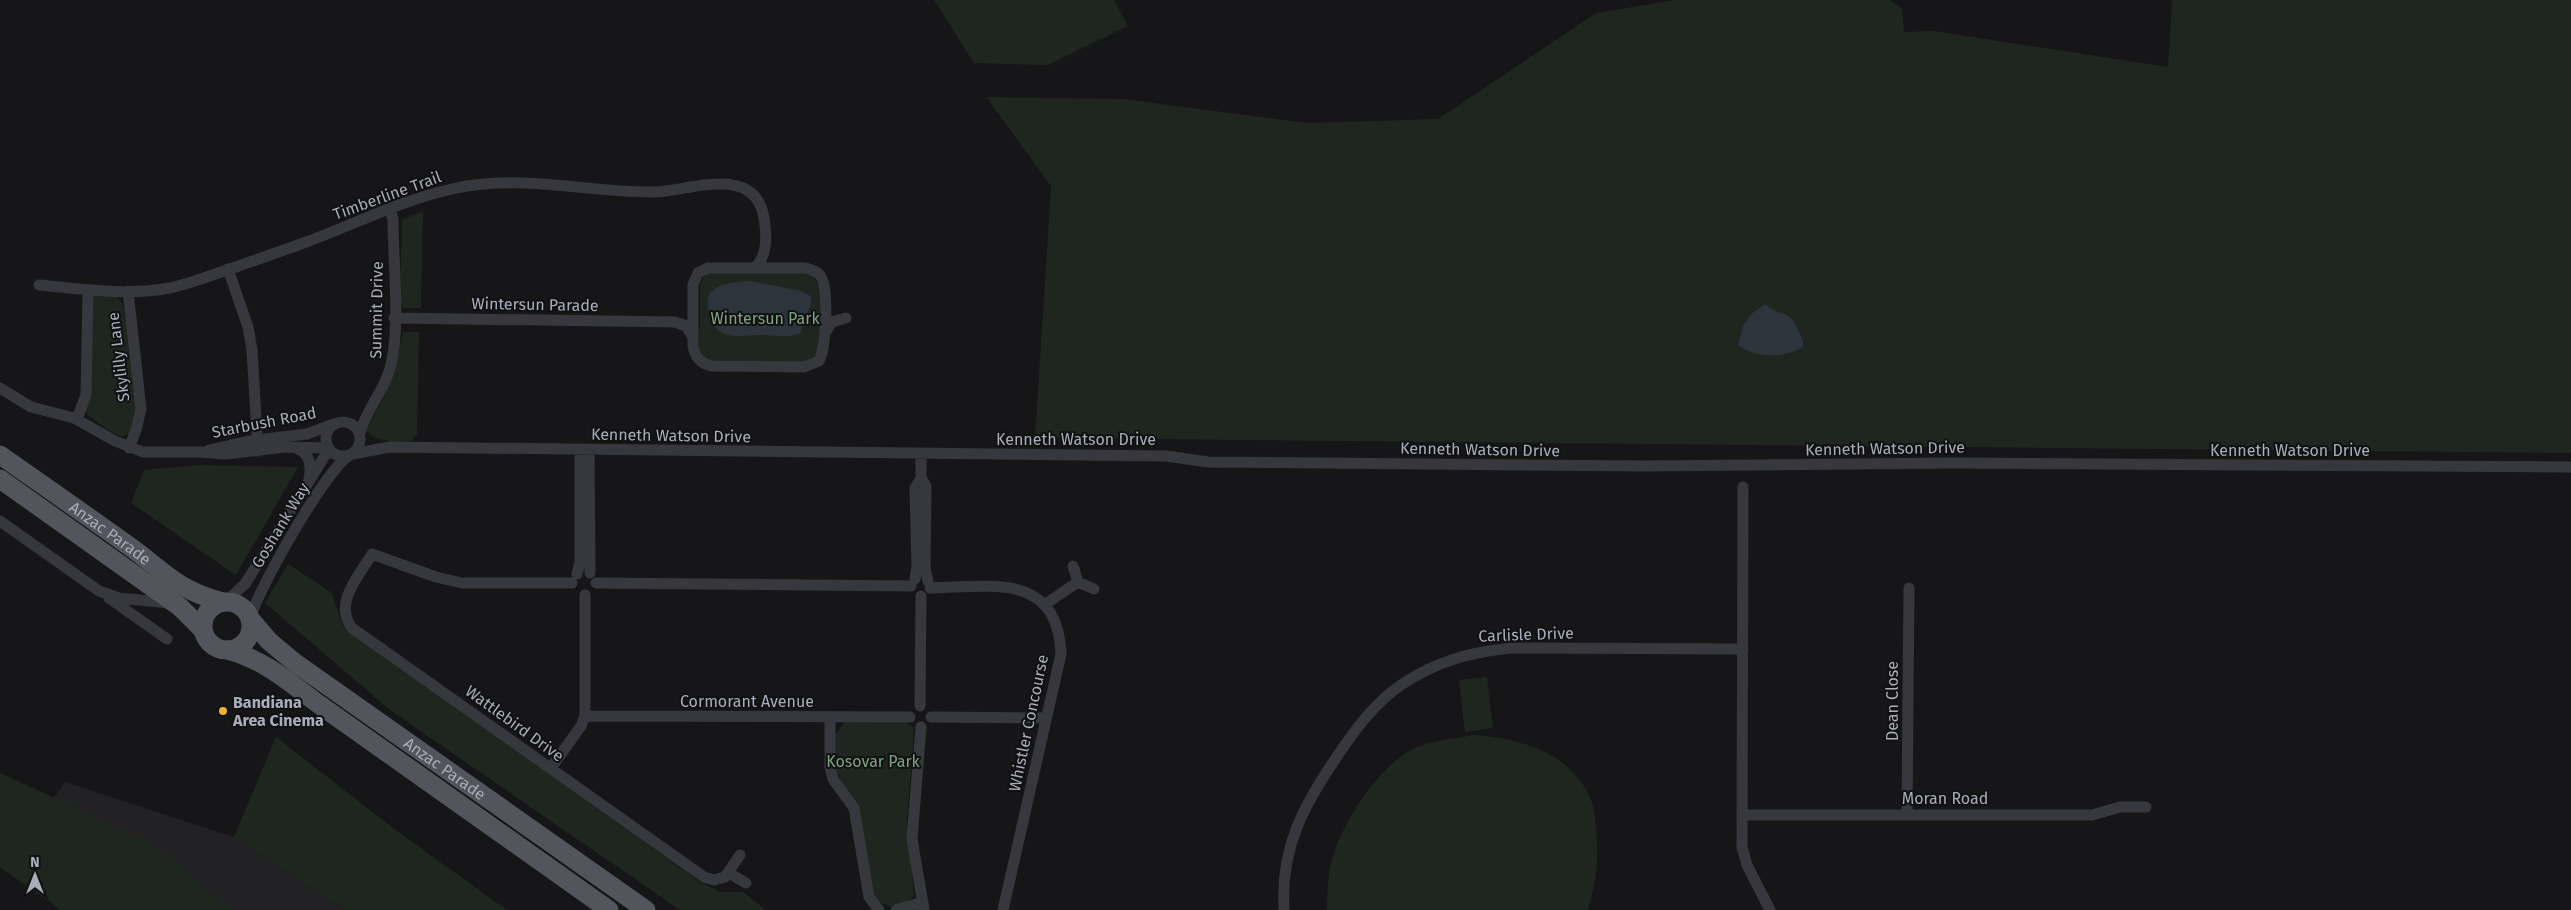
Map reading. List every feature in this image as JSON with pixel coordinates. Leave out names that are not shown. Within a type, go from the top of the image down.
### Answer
[{"type":"main road","name":"Anzac Parade","points":[[0,455],[138,552],[181,587],[202,596],[224,602]]},
{"type":"main road","name":"Anzac Parade","points":[[0,479],[180,607],[202,629]]},
{"type":"main road","points":[[224,602],[239,606],[250,619],[247,639],[238,647],[228,650],[211,644],[202,629],[208,610],[224,602]]},
{"type":"main road","name":"Anzac Parade","points":[[250,619],[269,641],[294,662],[646,910]]},
{"type":"main road","name":"Anzac Parade","points":[[228,650],[251,657],[275,670],[317,703],[609,910]]},
{"type":"street","name":"Timberline Trail","points":[[39,285],[88,290],[128,291],[170,288],[309,241],[390,208],[454,188],[507,182],[545,183],[636,192],[658,192],[726,183],[742,187],[759,205],[764,220],[763,258],[755,268]]},
{"type":"street","name":"Summit Drive","points":[[360,434],[370,408],[381,390],[390,368],[394,318],[392,220],[390,208]]},
{"type":"street","points":[[764,251],[769,261],[779,268]]},
{"type":"street","points":[[711,267],[755,268],[805,268],[818,273],[824,283],[824,335],[821,359],[815,364],[804,367],[707,365],[695,355],[693,336],[694,282],[702,270],[711,267]]},
{"type":"street","points":[[228,269],[248,326],[252,350],[256,388],[257,445]]},
{"type":"street","points":[[77,419],[86,395],[88,290]]},
{"type":"street","name":"Skylilly Lane","points":[[128,291],[141,409],[129,448]]},
{"type":"street","points":[[824,335],[830,324],[846,318],[833,313],[825,302]]},
{"type":"street","points":[[675,322],[687,317],[693,308]]},
{"type":"street","name":"Wintersun Parade","points":[[394,318],[675,322]]},
{"type":"street","points":[[675,322],[686,326],[693,336]]},
{"type":"street","name":"Starbush Road","points":[[0,388],[32,407],[77,419],[129,448],[153,454],[200,452],[257,445],[307,434],[335,423]]},
{"type":"street","points":[[335,423],[344,421],[351,423],[360,434],[359,447],[351,454],[338,456],[328,448],[326,435],[335,423],[370,408]]},
{"type":"street","name":"Kenneth Watson Drive","points":[[360,434],[390,447]]},
{"type":"street","name":"Starbush Road","points":[[257,445],[328,448]]},
{"type":"street","name":"Goshank Way","points":[[291,447],[301,450],[307,456],[310,465],[308,480]]},
{"type":"street","name":"Kenneth Watson Drive","points":[[351,454],[390,447],[921,455],[1166,456],[1208,462],[1635,466],[1952,463],[2571,468]]},
{"type":"street","name":"Goshank Way","points":[[224,602],[245,584],[328,448]]},
{"type":"street","points":[[584,450],[593,578],[593,591],[585,595],[576,592],[574,578],[580,562],[584,450]]},
{"type":"street","name":"Goshank Way","points":[[250,619],[259,592],[315,496],[340,462],[351,454]]},
{"type":"street","points":[[921,455],[921,478],[915,488],[917,566],[913,583],[913,592],[921,596]]},
{"type":"street","points":[[921,478],[926,486],[925,569],[929,584],[926,594],[921,596]]},
{"type":"street","points":[[1743,488],[1743,855],[1770,910]]},
{"type":"street","points":[[0,520],[166,639]]},
{"type":"street","name":"Wattlebird Drive","points":[[574,578],[455,582],[436,578],[372,554],[345,601],[346,616],[352,628],[704,877],[716,880],[729,873]]},
{"type":"street","points":[[1073,566],[1078,582],[1094,589]]},
{"type":"street","points":[[574,578],[582,572],[593,578],[913,583],[921,577],[929,584]]},
{"type":"street","points":[[1044,605],[1078,582]]},
{"type":"street","name":"Whistler Concourse","points":[[929,584],[1016,588],[1034,596],[1044,605],[1054,617],[1058,628],[1061,654],[1004,910]]},
{"type":"street","name":"Dean Close","points":[[1907,814],[1909,588]]},
{"type":"street","points":[[99,591],[118,598],[161,602],[180,607]]},
{"type":"street","points":[[551,768],[581,726],[585,716],[585,595]]},
{"type":"street","points":[[920,706],[921,596]]},
{"type":"street","name":"Carlisle Drive","points":[[1284,910],[1283,880],[1287,857],[1297,824],[1309,800],[1364,719],[1392,692],[1411,679],[1456,657],[1512,648],[1743,649]]},
{"type":"street","points":[[920,706],[929,710],[931,716],[928,723],[921,727],[913,723],[910,717],[914,708],[920,706]]},
{"type":"street","name":"Cormorant Avenue","points":[[585,716],[910,717]]},
{"type":"street","points":[[931,716],[1046,718]]},
{"type":"street","points":[[830,718],[830,767],[833,779],[854,808],[869,897],[880,910]]},
{"type":"street","points":[[896,910],[924,906],[912,839],[921,727]]},
{"type":"street","name":"Moran Road","points":[[1742,815],[2092,815],[2120,807],[2146,807]]},
{"type":"street","points":[[740,855],[729,873],[746,883]]},
{"type":"shaded area","points":[[749,281],[798,290],[811,296],[811,304],[800,333],[786,336],[738,336],[720,332],[713,322],[708,309],[710,293],[723,285]]},
{"type":"shaded area","points":[[1766,304],[1775,311],[1788,315],[1792,319],[1802,339],[1803,347],[1779,355],[1761,355],[1745,350],[1738,345],[1743,326],[1751,314]]},
{"type":"shaded area","points":[[65,782],[234,837],[344,910],[204,910],[33,827]]},
{"type":"green space","points":[[934,0],[1114,0],[1128,26],[1048,65],[974,63]]},
{"type":"green space","points":[[1675,0],[1890,0],[1902,9],[1904,32],[1934,31],[2168,67],[2172,0],[2571,0],[2571,453],[1035,438],[1051,186],[986,97],[1123,99],[1306,123],[1438,119],[1596,13]]},
{"type":"green space","points":[[423,211],[421,308],[404,308],[400,303],[402,220]]},
{"type":"green space","name":"Wintersun Park","points":[[708,273],[809,273],[815,278],[820,297],[821,321],[817,358],[805,363],[713,361],[706,359],[699,349],[700,286],[703,278]]},
{"type":"green space","points":[[96,295],[116,296],[122,302],[128,331],[135,375],[136,416],[132,430],[124,436],[106,428],[88,415],[86,411],[91,299]]},
{"type":"green space","points":[[403,332],[419,332],[417,434],[411,441],[386,441],[375,437],[366,430],[384,397],[396,366]]},
{"type":"green space","points":[[200,465],[298,467],[236,575],[131,503],[144,470]]},
{"type":"green space","points":[[288,564],[331,592],[343,626],[700,882],[720,892],[743,892],[766,910],[680,910],[390,710],[265,603]]},
{"type":"green space","points":[[1487,677],[1493,728],[1465,732],[1459,680]]},
{"type":"green space","name":"Kosovar Park","points":[[845,722],[905,722],[913,727],[907,822],[914,894],[907,903],[902,905],[885,905],[875,898],[859,816],[835,768],[835,735]]},
{"type":"green space","points":[[1474,735],[1509,740],[1543,751],[1571,770],[1582,784],[1593,805],[1597,842],[1595,876],[1588,910],[1327,910],[1328,881],[1334,853],[1346,825],[1375,781],[1387,768],[1411,750],[1434,742]]},
{"type":"green space","points":[[276,737],[401,834],[507,910],[344,910],[234,837]]},
{"type":"green space","points":[[0,773],[149,841],[231,910],[61,910],[0,867]]},
{"type":"place","name":"Bandiana Area Cinema","points":[[223,711]]}]
